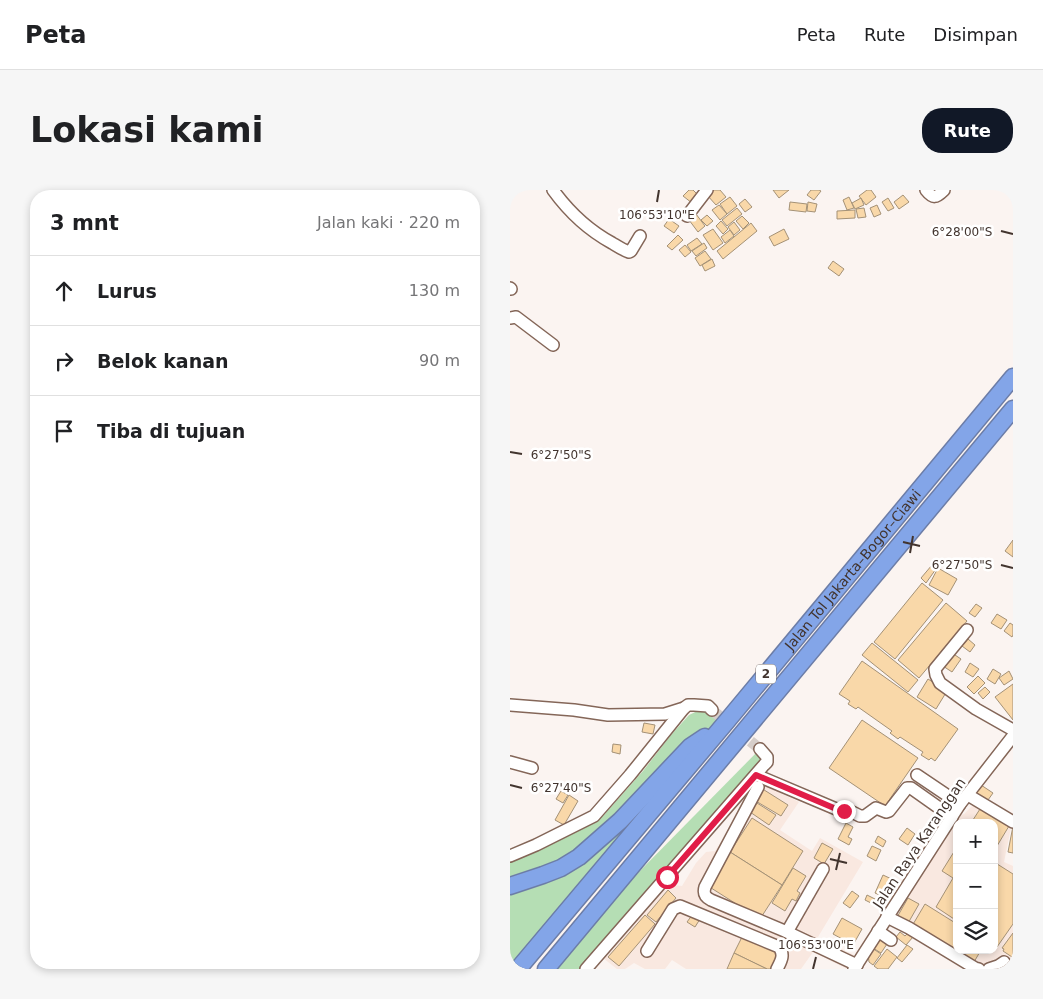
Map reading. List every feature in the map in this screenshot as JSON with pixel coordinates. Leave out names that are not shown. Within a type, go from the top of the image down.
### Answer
[{"type":"highway","name":"Jalan Tol Jakarta–Bogor–Ciawi","points":[[518,969],[724,725],[1013,377]]},
{"type":"highway","name":"Jalan Tol Jakarta–Bogor–Ciawi","points":[[546,969],[1013,409]]},
{"type":"highway","points":[[510,886],[543,876],[579,857],[620,821],[690,747],[724,725]]},
{"type":"street","points":[[553,190],[586,226],[623,250],[629,252],[640,236]]},
{"type":"street","points":[[687,216],[706,190]]},
{"type":"street","points":[[926,190],[933,197],[936,197],[944,190]]},
{"type":"street","points":[[510,318],[516,318],[553,345]]},
{"type":"street","points":[[967,630],[935,669],[936,675],[940,683],[976,708],[1013,730]]},
{"type":"street","points":[[510,704],[608,715],[665,714],[688,705],[708,706],[712,710]]},
{"type":"street","points":[[510,856],[594,816],[684,708]]},
{"type":"street","name":"Jalan Raya Karanggan","points":[[855,967],[960,804],[1013,736]]},
{"type":"street","points":[[586,969],[756,775],[767,759],[760,749]]},
{"type":"street","points":[[510,762],[532,768]]},
{"type":"street","points":[[756,775],[841,811],[848,810],[860,816],[865,816],[874,808],[886,812],[889,811],[907,788],[911,788],[952,817]]},
{"type":"street","points":[[917,775],[960,804]]},
{"type":"street","points":[[758,787],[705,887],[703,892],[705,896],[787,932],[855,967]]},
{"type":"street","points":[[968,794],[1013,822]]},
{"type":"street","points":[[787,932],[824,869]]},
{"type":"street","points":[[647,951],[673,909],[680,906],[779,947],[783,954],[777,969]]},
{"type":"street","points":[[887,917],[979,969]]},
{"type":"street","points":[[878,931],[891,940]]},
{"type":"street","points":[[989,969],[1004,962]]},
{"type":"shaded area","points":[[758,782],[799,802],[780,830],[812,851],[820,838],[863,862],[818,937],[854,955],[847,969],[813,952],[801,969],[686,969],[672,960],[665,969],[645,969],[634,963],[625,969],[617,969],[603,958],[666,888],[673,885],[682,886],[696,863],[706,852],[715,851]]},
{"type":"shaded area","points":[[975,803],[1012,823],[1004,862],[1013,866],[1013,959],[1006,969],[969,969],[892,922],[921,872],[953,823],[953,954],[998,954],[998,819],[956,819],[964,814]]},
{"type":"green space","points":[[708,706],[727,721],[518,969],[510,969],[510,859],[603,816],[689,715]]},
{"type":"green space","points":[[760,749],[767,757],[586,969],[546,969],[563,949]]},
{"type":"building","points":[[689,190],[693,190],[699,196],[692,203],[683,196]]},
{"type":"building","points":[[713,190],[720,190],[726,197],[716,205],[707,195]]},
{"type":"building","points":[[773,190],[789,190],[779,198]]},
{"type":"building","points":[[811,190],[821,191],[814,200],[807,195]]},
{"type":"building","points":[[867,190],[871,190],[876,197],[866,205],[859,196]]},
{"type":"building","points":[[903,195],[909,202],[899,209],[894,202]]},
{"type":"building","points":[[730,197],[737,206],[727,214],[720,204]]},
{"type":"building","points":[[849,197],[854,208],[847,210],[843,200]]},
{"type":"building","points":[[861,198],[864,205],[855,209],[852,203]]},
{"type":"building","points":[[888,198],[894,208],[888,211],[882,202]]},
{"type":"building","points":[[745,199],[752,207],[745,212],[739,204]]},
{"type":"building","points":[[790,202],[807,204],[806,212],[789,210]]},
{"type":"building","points":[[808,202],[817,204],[815,212],[807,211]]},
{"type":"building","points":[[719,205],[727,214],[720,220],[712,210]]},
{"type":"building","points":[[877,205],[881,214],[874,217],[870,208]]},
{"type":"building","points":[[737,208],[742,214],[727,226],[722,220]]},
{"type":"building","points":[[864,208],[866,217],[858,218],[856,209]]},
{"type":"building","points":[[855,210],[855,218],[837,219],[837,211]]},
{"type":"building","points":[[696,214],[705,226],[698,232],[689,220]]},
{"type":"building","points":[[707,215],[713,221],[707,226],[701,220]]},
{"type":"building","points":[[742,216],[749,223],[743,229],[736,221]]},
{"type":"building","points":[[669,219],[679,226],[674,233],[664,226]]},
{"type":"building","points":[[721,221],[728,229],[723,234],[716,226]]},
{"type":"building","points":[[734,222],[740,230],[734,235],[728,227]]},
{"type":"building","points":[[751,223],[757,231],[723,259],[717,251]]},
{"type":"building","points":[[713,229],[723,243],[713,250],[703,235]]},
{"type":"building","points":[[784,229],[789,239],[774,246],[769,237]]},
{"type":"building","points":[[730,230],[734,236],[725,243],[721,237]]},
{"type":"building","points":[[678,235],[683,240],[672,250],[667,246]]},
{"type":"building","points":[[697,238],[702,244],[691,251],[687,245]]},
{"type":"building","points":[[704,243],[707,248],[696,256],[692,251]]},
{"type":"building","points":[[685,245],[691,252],[685,257],[679,250]]},
{"type":"building","points":[[705,251],[711,259],[700,266],[695,258]]},
{"type":"building","points":[[712,259],[715,266],[705,271],[702,265]]},
{"type":"building","points":[[833,261],[844,269],[839,276],[828,268]]},
{"type":"building","points":[[1013,540],[1013,557],[1005,551]]},
{"type":"building","points":[[932,565],[936,569],[926,583],[921,578]]},
{"type":"building","points":[[938,568],[957,579],[948,595],[929,585]]},
{"type":"building","points":[[922,583],[943,600],[895,659],[874,642]]},
{"type":"building","points":[[946,603],[967,621],[919,678],[898,660]]},
{"type":"building","points":[[976,604],[982,608],[975,617],[969,613]]},
{"type":"building","points":[[997,614],[1007,620],[1001,629],[991,623]]},
{"type":"building","points":[[1010,623],[1013,625],[1012,637],[1004,631]]},
{"type":"building","points":[[968,639],[975,645],[970,652],[962,646]]},
{"type":"building","points":[[872,643],[918,680],[908,692],[862,655]]},
{"type":"building","points":[[952,653],[961,659],[952,672],[943,666]]},
{"type":"building","points":[[862,661],[958,729],[935,761],[921,755],[923,752],[900,737],[898,739],[890,733],[892,731],[858,707],[856,709],[848,704],[850,701],[839,694]]},
{"type":"building","points":[[970,663],[979,669],[973,677],[965,672]]},
{"type":"building","points":[[993,669],[1001,674],[995,684],[987,679]]},
{"type":"building","points":[[1009,671],[1013,679],[1004,685],[999,678]]},
{"type":"building","points":[[978,676],[985,683],[974,694],[967,687]]},
{"type":"building","points":[[928,679],[947,691],[936,709],[917,697]]},
{"type":"building","points":[[1013,684],[1013,720],[995,697]]},
{"type":"building","points":[[985,687],[990,692],[983,699],[978,693]]},
{"type":"building","points":[[862,720],[918,758],[885,806],[829,768]]},
{"type":"building","points":[[644,723],[655,725],[653,734],[642,732]]},
{"type":"building","points":[[613,744],[621,745],[620,754],[612,752]]},
{"type":"building","points":[[981,785],[993,793],[988,800],[976,793]]},
{"type":"building","points":[[761,788],[788,805],[781,816],[754,800]]},
{"type":"building","points":[[561,791],[568,795],[563,803],[556,799]]},
{"type":"building","points":[[569,795],[578,801],[564,825],[555,820]]},
{"type":"building","points":[[757,803],[776,815],[769,825],[750,812]]},
{"type":"building","points":[[980,809],[997,819],[974,819]]},
{"type":"building","points":[[752,818],[803,851],[782,885],[730,852]]},
{"type":"building","points":[[998,820],[1009,826],[998,844]]},
{"type":"building","points":[[846,823],[853,827],[848,837],[852,839],[849,845],[838,839]]},
{"type":"building","points":[[1013,826],[1013,853],[1008,852]]},
{"type":"building","points":[[907,828],[915,834],[908,845],[899,839]]},
{"type":"building","points":[[878,836],[886,841],[883,847],[875,842]]},
{"type":"building","points":[[822,843],[833,849],[824,864],[814,858]]},
{"type":"building","points":[[872,846],[881,850],[876,861],[867,856]]},
{"type":"building","points":[[730,852],[782,885],[760,919],[708,886]]},
{"type":"building","points":[[953,853],[953,878],[942,871]]},
{"type":"building","points":[[998,865],[1013,874],[1013,924],[998,946]]},
{"type":"building","points":[[793,868],[806,876],[797,891],[800,893],[796,901],[792,899],[785,911],[772,903]]},
{"type":"building","points":[[883,875],[898,882],[893,891],[889,889],[884,897],[875,893]]},
{"type":"building","points":[[953,878],[953,918],[936,907]]},
{"type":"building","points":[[668,890],[676,898],[656,922],[647,915]]},
{"type":"building","points":[[852,891],[859,896],[850,908],[843,903]]},
{"type":"building","points":[[867,895],[879,901],[877,906],[865,900]]},
{"type":"building","points":[[908,898],[919,904],[907,925],[896,919]]},
{"type":"building","points":[[925,904],[953,922],[953,950],[912,926]]},
{"type":"building","points":[[693,914],[700,919],[695,927],[687,922]]},
{"type":"building","points":[[645,915],[655,924],[619,966],[608,957]]},
{"type":"building","points":[[842,918],[862,929],[853,945],[833,934]]},
{"type":"building","points":[[900,932],[905,936],[908,933],[913,937],[906,945],[896,937]]},
{"type":"building","points":[[744,933],[780,950],[772,969],[767,969],[734,953]]},
{"type":"building","points":[[1013,933],[1012,957],[1003,951],[1004,949],[1002,948]]},
{"type":"building","points":[[879,939],[887,944],[881,953],[873,948]]},
{"type":"building","points":[[907,945],[913,949],[902,962],[897,958]]},
{"type":"building","points":[[872,948],[881,954],[873,965],[869,962],[868,954]]},
{"type":"building","points":[[887,949],[897,957],[888,969],[878,969],[874,966]]},
{"type":"building","points":[[734,953],[767,969],[727,969]]},
{"type":"building","points":[[960,954],[979,954],[974,962]]},
{"type":"tunnel","points":[[712,710],[760,749]]},
{"type":"route","points":[[667,877],[756,775],[844,811]]}]
